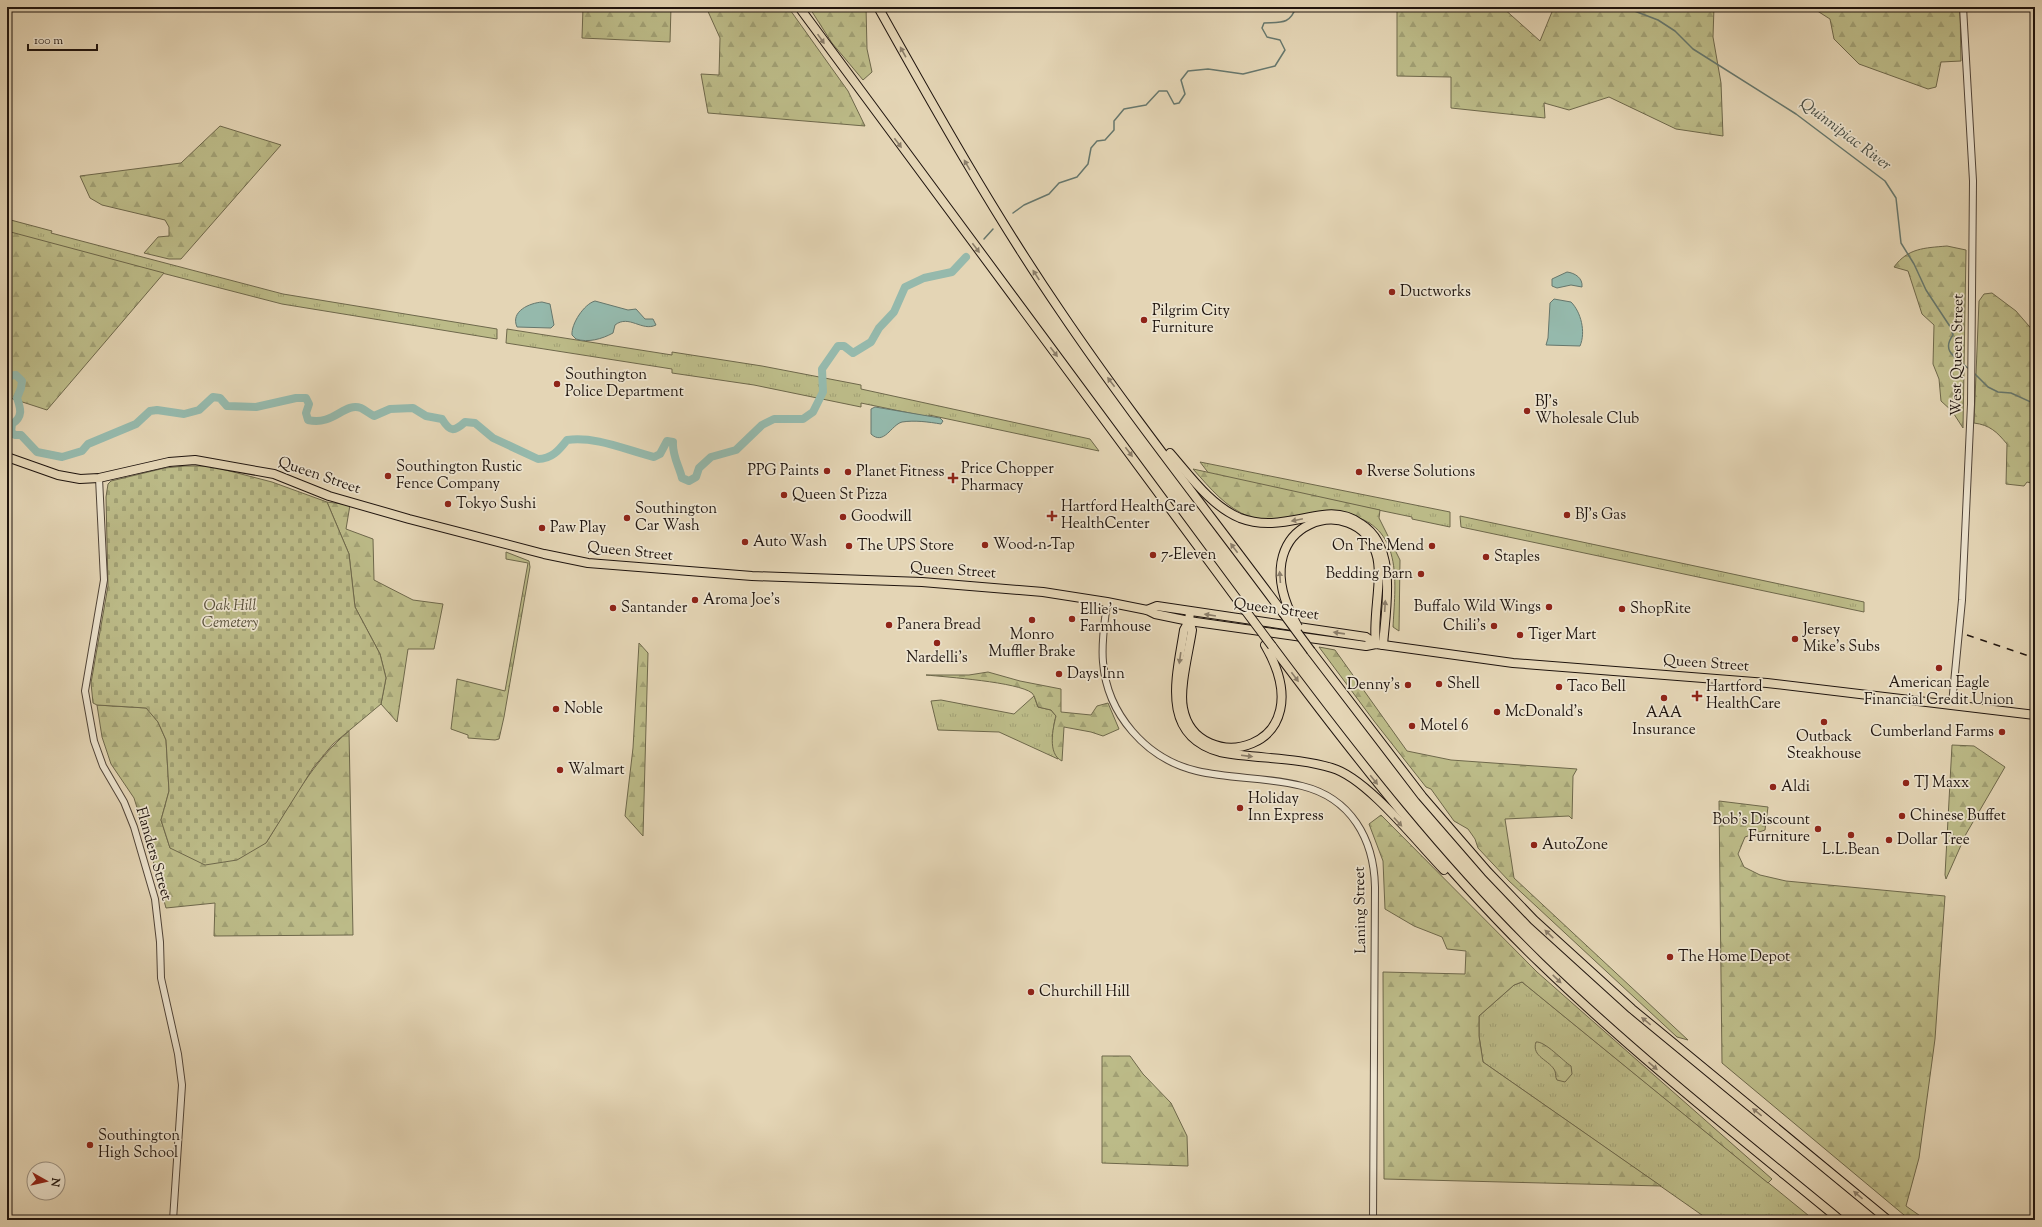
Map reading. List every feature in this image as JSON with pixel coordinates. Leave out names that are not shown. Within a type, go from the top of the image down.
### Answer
[{"type":"highway","points":[[798,7],[1140,467],[1242,606],[1269,646],[1359,761],[1423,839],[1473,894],[1539,962]]},
{"type":"highway","points":[[878,7],[994,209],[1061,313],[1124,400],[1162,447],[1208,496],[1224,509],[1248,520],[1261,523],[1282,523],[1318,516],[1338,515],[1358,521],[1371,531],[1384,551],[1387,568],[1379,644]]},
{"type":"highway","points":[[1162,447],[1181,476],[1287,613],[1311,651],[1422,796],[1488,872],[1534,920],[1622,1000],[1888,1220]]},
{"type":"highway","name":"Queen Street","points":[[7,457],[58,475],[80,479],[99,478],[169,462],[195,460],[276,475],[329,496],[409,519],[544,554],[588,563],[752,576],[922,582],[1043,592],[1108,602],[1189,621],[1366,646],[1379,644],[1514,663],[1763,682],[2035,715]]},
{"type":"highway","points":[[1287,613],[1279,571],[1282,555],[1289,541],[1301,529],[1313,523],[1332,520],[1348,524],[1365,535],[1374,547],[1378,560],[1374,630],[1379,644]]},
{"type":"highway","name":"Queen Street","points":[[1147,610],[1157,606],[1366,638],[1379,644]]},
{"type":"highway","points":[[1190,612],[1189,621],[1184,630],[1175,700],[1183,725],[1193,739],[1206,748],[1220,752],[1323,766],[1339,770],[1355,779],[1380,803],[1469,897],[1654,1067],[1840,1220]]},
{"type":"highway","points":[[1189,621],[1192,630],[1182,693],[1182,707],[1192,728],[1202,738],[1214,744],[1235,747],[1249,745],[1269,732],[1278,717],[1282,701],[1281,683],[1269,646]]},
{"type":"street","name":"West Queen Street","points":[[1952,704],[1962,600],[1971,376],[1973,181],[1963,7]]},
{"type":"street","name":"Flanders Street","points":[[99,478],[104,580],[85,691],[94,741],[103,766],[124,802],[134,827],[155,899],[160,942],[161,978],[178,1054],[182,1085],[173,1220]]},
{"type":"street","name":"Laning Street","points":[[1108,602],[1102,652],[1107,685],[1121,716],[1141,741],[1166,759],[1197,771],[1294,784],[1319,792],[1335,801],[1350,814],[1361,828],[1369,846],[1374,865],[1375,887],[1373,1220]]},
{"type":"green space","points":[[583,7],[671,7],[670,42],[582,38]]},
{"type":"green space","points":[[706,7],[788,7],[848,91],[865,126],[708,113],[701,74],[719,75],[720,38]]},
{"type":"green space","points":[[809,7],[866,7],[867,49],[872,72],[863,80],[832,43]]},
{"type":"green space","points":[[1397,7],[1502,7],[1540,41],[1554,7],[1714,7],[1713,37],[1721,83],[1723,136],[1676,129],[1609,97],[1569,110],[1544,103],[1545,118],[1451,108],[1451,77],[1397,76]]},
{"type":"green space","points":[[1811,7],[1960,7],[1961,61],[1941,62],[1936,87],[1928,89],[1859,64],[1834,39],[1830,19]]},
{"type":"green space","points":[[220,126],[281,145],[181,259],[169,259],[144,253],[158,237],[169,236],[169,227],[165,220],[102,205],[90,198],[80,176],[181,163]]},
{"type":"green space","points":[[7,219],[52,231],[51,233],[283,294],[497,329],[497,339],[282,304],[7,233]]},
{"type":"green space","points":[[7,231],[164,273],[47,410],[7,397]]},
{"type":"green space","points":[[1947,246],[1966,250],[1963,428],[1952,411],[1941,401],[1939,379],[1933,364],[1934,325],[1922,314],[1908,271],[1894,267],[1905,256],[1917,250]]},
{"type":"green space","points":[[1992,293],[2016,311],[2035,333],[2035,484],[2027,482],[2024,486],[2006,484],[2007,444],[1989,427],[1974,423],[1979,301],[1984,294]]},
{"type":"green space","points":[[507,329],[672,355],[672,352],[762,366],[861,385],[861,389],[1090,439],[1099,451],[929,415],[929,417],[861,403],[861,407],[754,385],[672,373],[672,369],[506,343]]},
{"type":"green space","points":[[1200,462],[1450,512],[1450,527],[1412,519],[1412,517],[1210,475]]},
{"type":"green space","name":"Oak Hill Cemetery","points":[[210,466],[272,482],[327,502],[349,554],[355,607],[380,654],[386,678],[381,704],[333,744],[313,768],[266,843],[237,860],[205,865],[170,848],[161,820],[169,791],[166,740],[158,722],[146,708],[97,705],[93,703],[91,683],[108,586],[106,497],[108,484],[111,481],[165,468]]},
{"type":"green space","points":[[1193,469],[1380,510],[1379,518],[1400,560],[1399,631],[1393,627],[1395,578],[1389,546],[1381,533],[1369,523],[1348,515],[1274,520],[1256,519],[1241,513],[1226,503]]},
{"type":"green space","points":[[327,502],[350,505],[346,529],[373,539],[374,580],[413,600],[443,604],[434,649],[408,649],[397,722],[381,704],[386,678],[380,654],[355,607],[349,554]]},
{"type":"green space","points":[[1460,516],[1864,602],[1864,612],[1461,527]]},
{"type":"green space","points":[[506,552],[529,561],[530,567],[504,717],[499,739],[468,738],[468,735],[451,729],[457,679],[505,691],[528,563],[506,559]]},
{"type":"green space","points":[[639,643],[648,653],[643,836],[625,816],[633,748]]},
{"type":"green space","points":[[1319,647],[1335,650],[1407,751],[1451,760],[1577,769],[1573,776],[1572,819],[1569,816],[1505,819],[1514,878],[1688,1040],[1677,1037],[1509,881],[1478,848],[1475,839],[1468,829],[1454,821],[1431,789],[1426,787],[1374,721]]},
{"type":"green space","points":[[988,672],[1020,681],[1061,689],[1061,712],[1091,715],[1097,706],[1108,703],[1119,729],[1103,736],[1064,727],[1062,761],[1057,758],[1054,753],[1052,740],[1056,716],[1051,710],[1038,707],[1032,693],[1024,689],[998,683],[926,675],[969,675]]},
{"type":"green space","points":[[1034,696],[1038,707],[1051,710],[1056,716],[1053,738],[1054,748],[1058,759],[999,732],[938,730],[931,701],[941,700],[1014,714]]},
{"type":"green space","points":[[97,705],[147,708],[158,722],[166,740],[169,791],[161,820],[170,848],[266,843],[303,783],[324,756],[349,731],[353,935],[214,936],[215,903],[166,908],[134,798],[111,764],[102,737]]},
{"type":"green space","points":[[1952,745],[1974,746],[2005,767],[1966,834],[1946,879],[1945,875]]},
{"type":"green space","points":[[1719,801],[1768,807],[1765,830],[1745,837],[1738,854],[1744,867],[1760,875],[1786,881],[1945,896],[1935,1039],[1919,1158],[1906,1206],[1926,1220],[1910,1220],[1722,1063]]},
{"type":"green space","points":[[1381,815],[1537,972],[1772,1179],[1768,1183],[1522,982],[1514,985],[1479,1016],[1479,1036],[1483,1062],[1661,1186],[1384,1179],[1383,972],[1465,974],[1466,951],[1447,949],[1442,937],[1414,926],[1385,909],[1383,861],[1369,824]]},
{"type":"green space","points":[[1522,982],[1814,1220],[1709,1220],[1483,1062],[1479,1036],[1479,1016],[1514,985]]},
{"type":"green space","points":[[1536,1042],[1549,1048],[1571,1066],[1572,1074],[1565,1082],[1557,1080],[1553,1067],[1538,1055],[1535,1047]]},
{"type":"green space","points":[[1102,1056],[1130,1056],[1143,1074],[1171,1103],[1187,1136],[1188,1166],[1102,1163]]},
{"type":"water","points":[[1567,272],[1578,276],[1582,287],[1571,285],[1557,288],[1552,286],[1552,279]]},
{"type":"water","points":[[1554,299],[1571,302],[1575,306],[1582,322],[1583,335],[1580,346],[1546,345],[1548,338],[1550,303]]},
{"type":"water","points":[[595,301],[628,310],[636,309],[645,319],[653,319],[656,325],[651,327],[625,321],[615,325],[613,333],[604,337],[585,341],[576,339],[572,335],[572,331],[576,320],[587,306]]},
{"type":"water","points":[[542,302],[550,304],[554,325],[551,328],[517,327],[516,316],[522,309],[532,304]]},
{"type":"water","points":[[875,407],[940,418],[943,421],[941,424],[917,421],[902,422],[880,438],[871,434],[871,409]]},
{"type":"waterway","name":"Quinnipiac River","points":[[1013,213],[1024,205],[1049,194],[1059,183],[1077,177],[1088,164],[1091,148],[1097,141],[1105,140],[1114,130],[1114,121],[1124,109],[1146,105],[1159,91],[1167,91],[1174,104],[1179,103],[1185,94],[1181,80],[1188,71],[1208,69],[1243,74],[1275,66],[1285,50],[1280,40],[1267,37],[1262,28],[1264,23],[1287,20],[1294,13],[1296,7]]},
{"type":"waterway","name":"Quinnipiac River","points":[[1624,7],[1658,20],[1675,31],[1693,49],[1796,114],[1885,181],[1896,198],[1901,243],[1914,264],[1926,290],[1951,328],[1953,335],[1948,346],[1949,351],[1969,369]]},
{"type":"waterway","name":"Quinnipiac River","points":[[984,239],[993,229]]},
{"type":"waterway","name":"Quinnipiac River","points":[[7,376],[16,375],[22,381],[17,398],[20,412],[18,419],[12,424],[11,432],[15,435],[21,435],[37,452],[62,457],[82,451],[88,444],[136,424],[150,411],[157,410],[184,414],[199,410],[213,397],[220,398],[227,406],[256,407],[296,398],[306,398],[309,404],[306,413],[308,420],[325,420],[349,408],[355,407],[361,408],[374,416],[390,409],[413,408],[426,416],[442,419],[447,426],[452,429],[458,428],[465,422],[475,423],[493,438],[538,459],[551,456],[567,440],[578,439],[611,444],[654,457],[660,454],[667,441],[673,442],[675,456],[682,478],[689,481],[696,477],[699,468],[711,457],[736,450],[762,425],[774,419],[803,419],[813,412],[823,392],[822,369],[838,346],[844,346],[853,353],[871,342],[879,328],[894,312],[905,287],[924,278],[952,272],[966,257]]},
{"type":"waterway","name":"Quinnipiac River","points":[[1974,373],[1988,387],[1998,392],[2011,393],[2035,404]]},
{"type":"railway","points":[[1967,635],[2035,658]]},
{"type":"place","name":"Ductworks","points":[[1392,292]]},
{"type":"place","name":"Pilgrim City Furniture","points":[[1144,320]]},
{"type":"place","name":"Southington Police Department","points":[[557,384]]},
{"type":"place","name":"BJ's Wholesale Club","points":[[1527,411]]},
{"type":"place","name":"PPG Paints","points":[[827,471]]},
{"type":"place","name":"Planet Fitness","points":[[848,472]]},
{"type":"place","name":"Rverse Solutions","points":[[1359,472]]},
{"type":"place","name":"Southington Rustic Fence Company","points":[[388,476]]},
{"type":"place","name":"Price Chopper Pharmacy","points":[[953,478]]},
{"type":"place","name":"Queen St Pizza","points":[[784,495]]},
{"type":"place","name":"Tokyo Sushi","points":[[448,504]]},
{"type":"place","name":"BJ's Gas","points":[[1567,515]]},
{"type":"place","name":"Hartford HealthCare HealthCenter","points":[[1052,516]]},
{"type":"place","name":"Goodwill","points":[[843,517]]},
{"type":"place","name":"Southington Car Wash","points":[[627,518]]},
{"type":"place","name":"Paw Play","points":[[542,528]]},
{"type":"place","name":"Auto Wash","points":[[745,542]]},
{"type":"place","name":"Wood-n-Tap","points":[[985,545]]},
{"type":"place","name":"The UPS Store","points":[[849,546]]},
{"type":"place","name":"On The Mend","points":[[1432,546]]},
{"type":"place","name":"7-Eleven","points":[[1153,555]]},
{"type":"place","name":"Staples","points":[[1486,557]]},
{"type":"place","name":"Bedding Barn","points":[[1421,574]]},
{"type":"place","name":"Aroma Joe's","points":[[695,600]]},
{"type":"place","name":"Buffalo Wild Wings","points":[[1549,607]]},
{"type":"place","name":"Santander","points":[[613,608]]},
{"type":"place","name":"ShopRite","points":[[1622,609]]},
{"type":"place","name":"Ellie's Farmhouse","points":[[1072,619]]},
{"type":"place","name":"Monro Muffler Brake","points":[[1032,620]]},
{"type":"place","name":"Panera Bread","points":[[889,625]]},
{"type":"place","name":"Chili's","points":[[1494,626]]},
{"type":"place","name":"Tiger Mart","points":[[1520,635]]},
{"type":"place","name":"Jersey Mike's Subs","points":[[1795,639]]},
{"type":"place","name":"Nardelli's","points":[[937,643]]},
{"type":"place","name":"American Eagle Financial Credit Union","points":[[1939,668]]},
{"type":"place","name":"Days Inn","points":[[1059,674]]},
{"type":"place","name":"Shell","points":[[1439,684]]},
{"type":"place","name":"Denny's","points":[[1408,685]]},
{"type":"place","name":"Taco Bell","points":[[1559,687]]},
{"type":"place","name":"Hartford HealthCare","points":[[1697,696]]},
{"type":"place","name":"AAA Insurance","points":[[1664,698]]},
{"type":"place","name":"Noble","points":[[556,709]]},
{"type":"place","name":"McDonald's","points":[[1497,712]]},
{"type":"place","name":"Outback Steakhouse","points":[[1824,722]]},
{"type":"place","name":"Motel 6","points":[[1412,726]]},
{"type":"place","name":"Cumberland Farms","points":[[2002,732]]},
{"type":"place","name":"Walmart","points":[[560,770]]},
{"type":"place","name":"TJ Maxx","points":[[1906,783]]},
{"type":"place","name":"Aldi","points":[[1773,787]]},
{"type":"place","name":"Holiday Inn Express","points":[[1240,808]]},
{"type":"place","name":"Chinese Buffet","points":[[1902,816]]},
{"type":"place","name":"Bob's Discount Furniture","points":[[1818,829]]},
{"type":"place","name":"L.L.Bean","points":[[1851,835]]},
{"type":"place","name":"Dollar Tree","points":[[1889,840]]},
{"type":"place","name":"AutoZone","points":[[1534,845]]},
{"type":"place","name":"The Home Depot","points":[[1670,957]]},
{"type":"place","name":"Churchill Hill","points":[[1031,992]]},
{"type":"place","name":"Southington High School","points":[[90,1145]]}]
